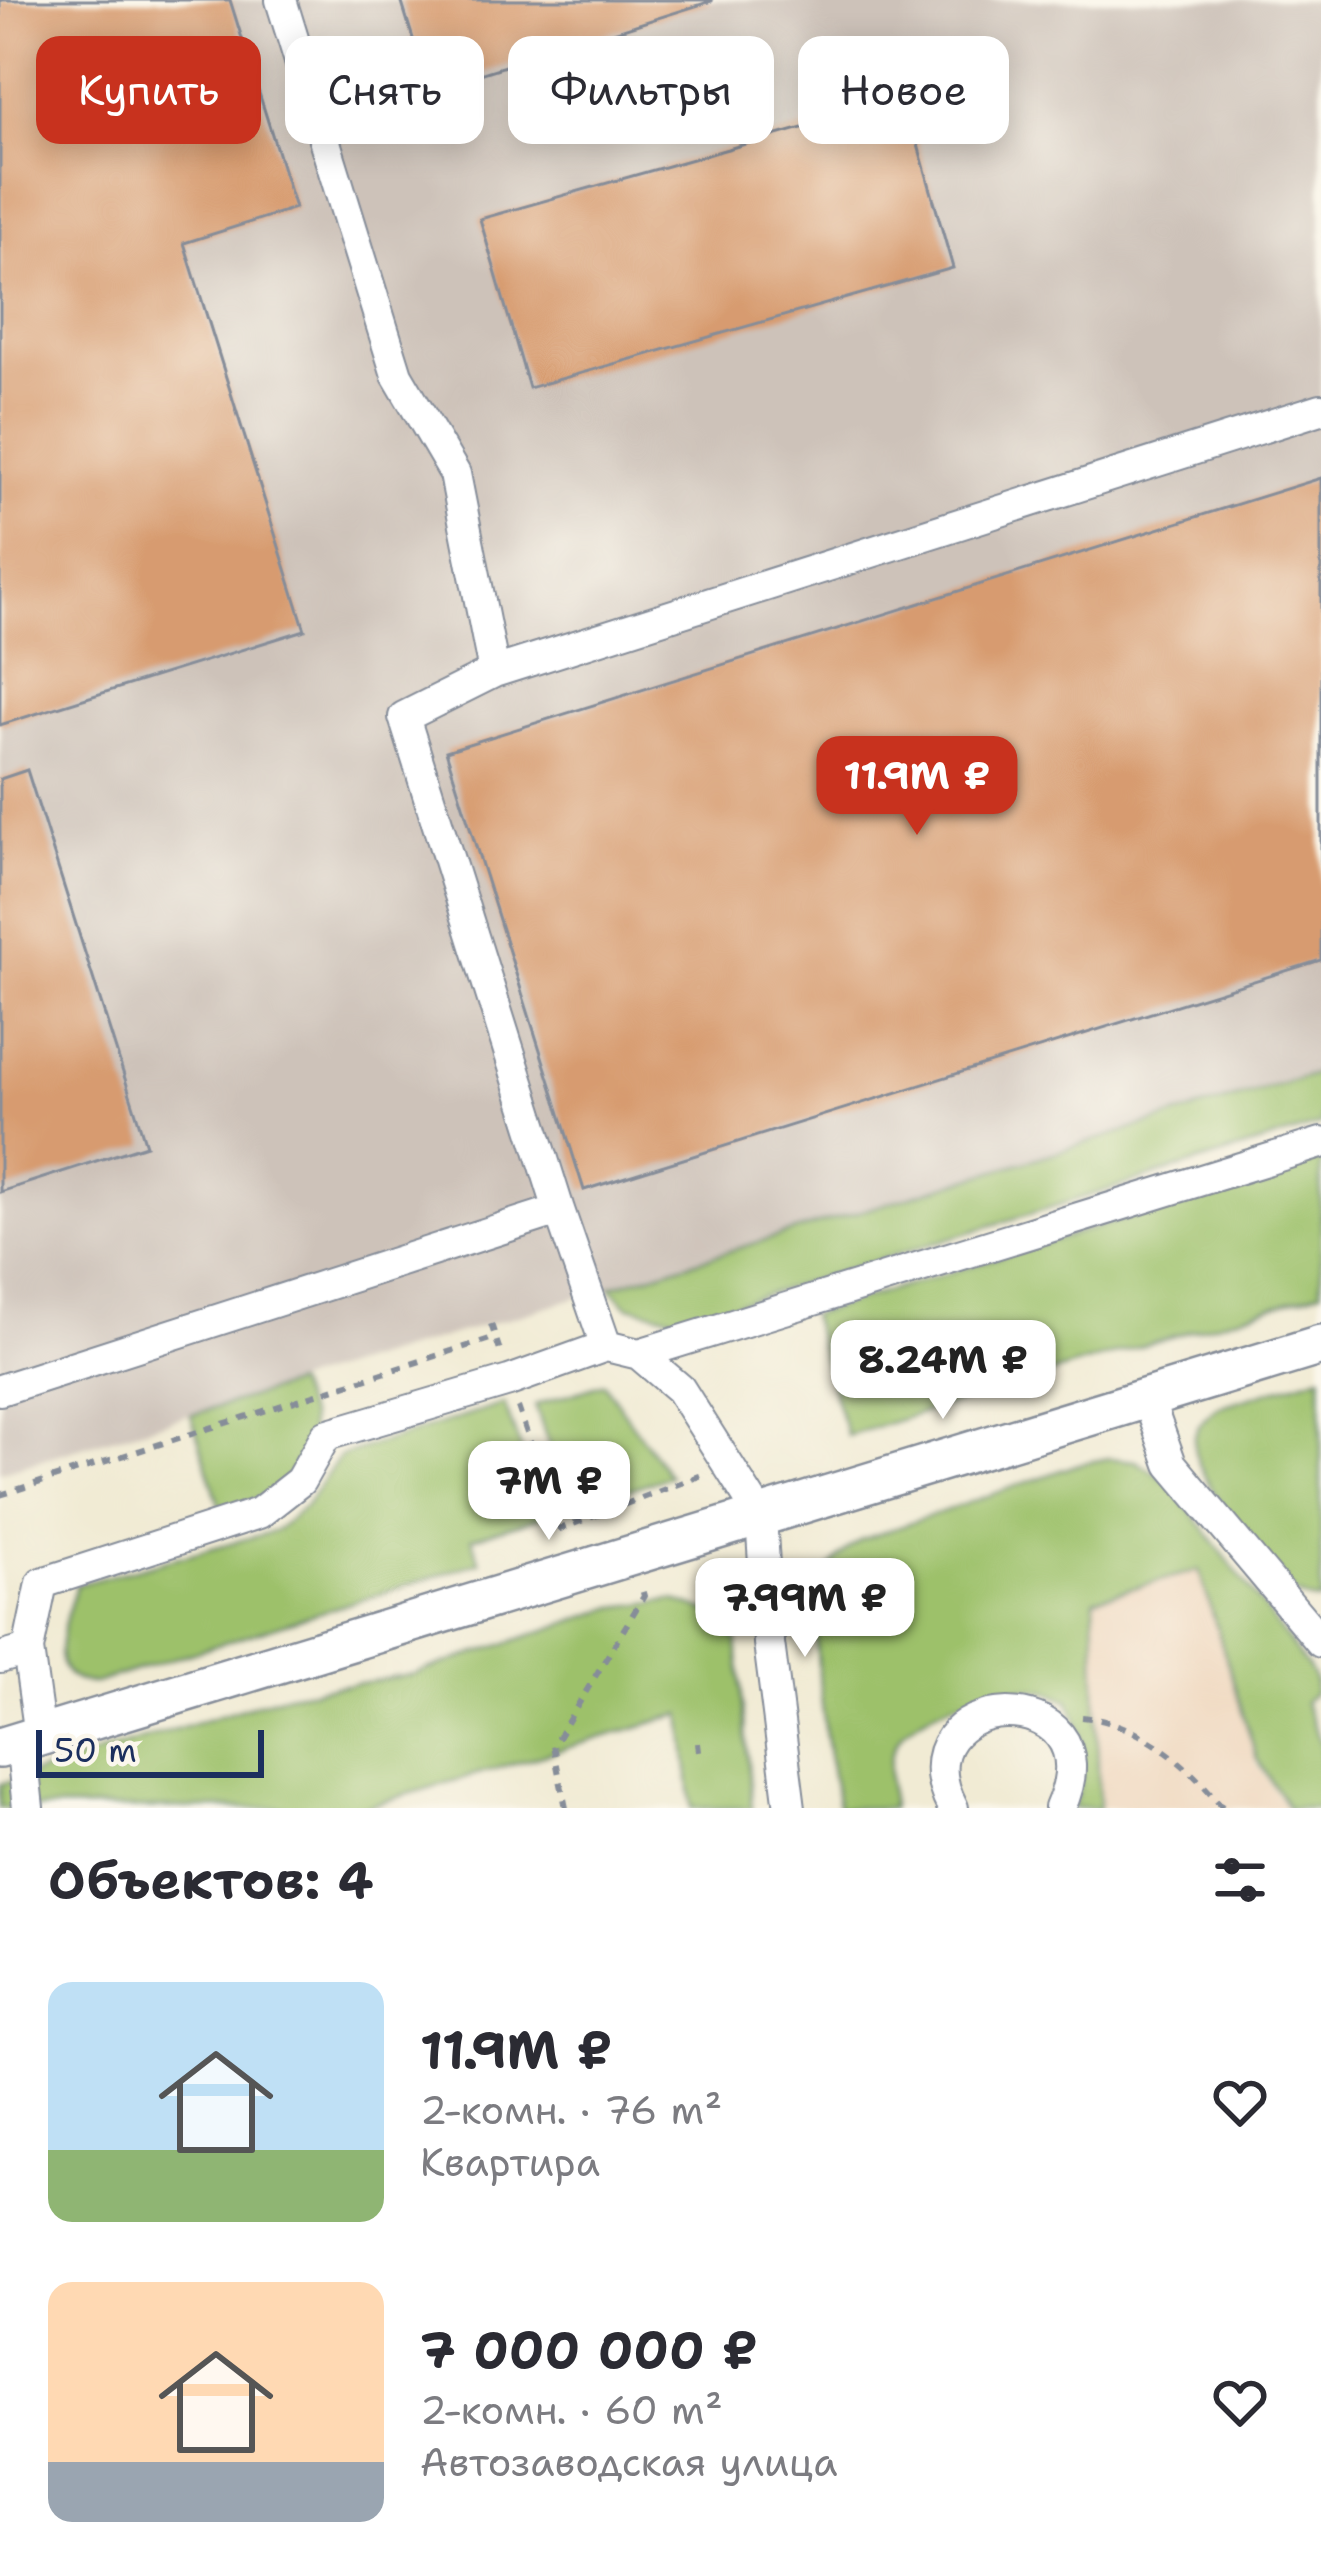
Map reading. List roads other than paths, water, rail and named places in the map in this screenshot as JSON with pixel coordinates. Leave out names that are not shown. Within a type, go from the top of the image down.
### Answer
[{"type":"main road","points":[[20,1742],[1321,1345]]},
{"type":"street","points":[[281,0],[397,376],[454,474],[494,672]]},
{"type":"street","points":[[606,1346],[404,717],[494,672],[1321,409]]},
{"type":"street","points":[[639,1354],[1321,1143]]},
{"type":"street","points":[[0,1390],[559,1210]]},
{"type":"street","points":[[28,1808],[14,1654],[42,1582],[259,1513],[300,1481],[326,1435],[509,1381],[606,1346],[639,1354],[680,1389],[761,1517],[790,1808]]},
{"type":"street","points":[[1148,1399],[1171,1464],[1319,1637]]},
{"type":"street","points":[[928,1808],[956,1734],[972,1720],[1015,1711],[1053,1730],[1065,1748],[1070,1770],[1060,1808]]},
{"type":"street","points":[[946,1754],[942,1775],[953,1808]]}]
